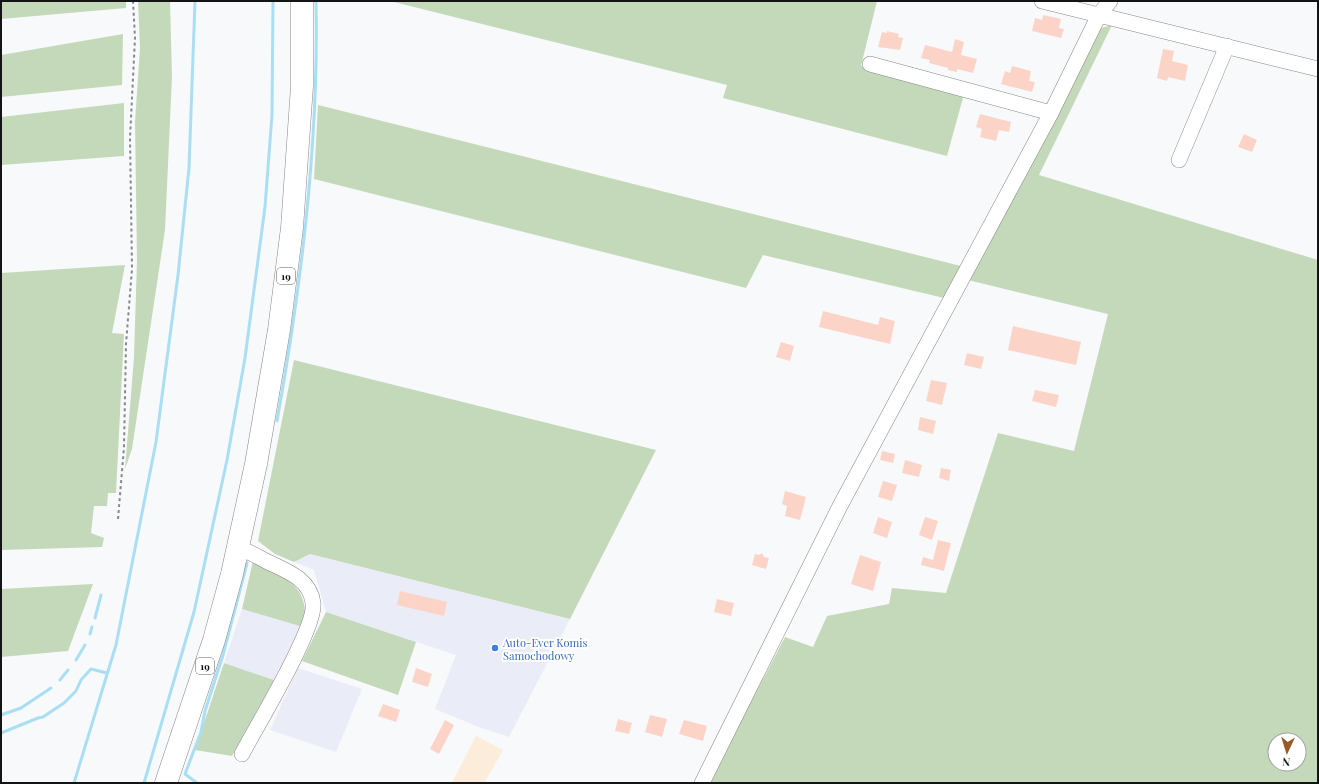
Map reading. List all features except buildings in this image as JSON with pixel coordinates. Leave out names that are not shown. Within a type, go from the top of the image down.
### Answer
[{"type":"highway","name":"19","points":[[166,783],[214,640],[238,548],[256,464],[279,330],[292,228],[302,86],[302,1]]},
{"type":"street","points":[[1042,1],[1318,69]]},
{"type":"street","points":[[702,783],[840,506],[1051,113],[1099,15],[1110,1]]},
{"type":"street","points":[[1179,160],[1227,46]]},
{"type":"street","points":[[870,64],[1051,113]]},
{"type":"street","points":[[238,548],[247,550],[294,574],[304,583],[313,602],[313,612],[304,639],[242,754]]},
{"type":"path","points":[[118,519],[124,447],[126,344],[132,269],[130,138],[135,38],[133,1]]},
{"type":"shaded area","name":"Auto-Ever Komis Samochodowy","points":[[310,554],[570,619],[509,737],[479,727],[435,709],[456,655],[326,612],[314,570],[294,562]]},
{"type":"shaded area","points":[[242,609],[303,627],[274,680],[224,663]]},
{"type":"shaded area","points":[[298,668],[362,689],[336,752],[270,730]]},
{"type":"shaded area","points":[[476,736],[503,750],[484,783],[452,783]]},
{"type":"green space","points":[[1,1],[126,1],[126,8],[1,19]]},
{"type":"green space","points":[[138,1],[170,1],[172,77],[165,230],[132,449],[125,469],[134,357],[137,260],[135,122],[140,48]]},
{"type":"green space","points":[[390,1],[877,1],[861,66],[964,94],[947,156],[723,98],[727,85]]},
{"type":"green space","points":[[1112,25],[1039,175],[1318,260],[1318,783],[709,783],[785,637],[813,647],[827,616],[889,604],[892,588],[946,593],[998,433],[1074,451],[1108,314],[968,280],[1101,28]]},
{"type":"green space","points":[[123,34],[122,85],[1,97],[1,55]]},
{"type":"green space","points":[[124,103],[124,156],[1,165],[1,117]]},
{"type":"green space","points":[[318,105],[965,267],[944,298],[763,255],[746,288],[314,179]]},
{"type":"green space","points":[[125,265],[112,333],[124,334],[116,493],[108,493],[107,506],[94,506],[91,533],[104,538],[102,547],[1,550],[1,273]]},
{"type":"green space","points":[[294,360],[656,450],[570,619],[310,554],[294,562],[275,554],[258,541]]},
{"type":"green space","points":[[253,561],[285,578],[299,592],[304,602],[305,613],[303,627],[242,609]]},
{"type":"green space","points":[[93,584],[68,651],[1,657],[1,589]]},
{"type":"green space","points":[[326,612],[416,642],[398,695],[302,661]]},
{"type":"green space","points":[[224,663],[274,680],[232,756],[195,750]]},
{"type":"waterway","points":[[74,783],[116,645],[156,442],[178,275],[189,168],[195,1]]},
{"type":"waterway","points":[[144,783],[194,612],[227,460],[245,358],[265,207],[272,115],[273,1]]},
{"type":"waterway","points":[[277,421],[301,265],[312,159],[315,107],[316,1]]},
{"type":"waterway","points":[[197,783],[185,774],[201,732],[205,711],[223,655],[247,563]]},
{"type":"waterway","points":[[95,618],[101,595]]},
{"type":"waterway","points":[[90,634],[92,627]]},
{"type":"waterway","points":[[76,660],[85,645]]},
{"type":"waterway","points":[[1,733],[43,717],[64,703],[76,691],[81,680],[91,669],[107,673]]},
{"type":"waterway","points":[[60,680],[68,670]]},
{"type":"waterway","points":[[1,715],[21,708],[51,688]]},
{"type":"place","name":"Auto-Ever Komis Samochodowy","points":[[495,648]]}]
